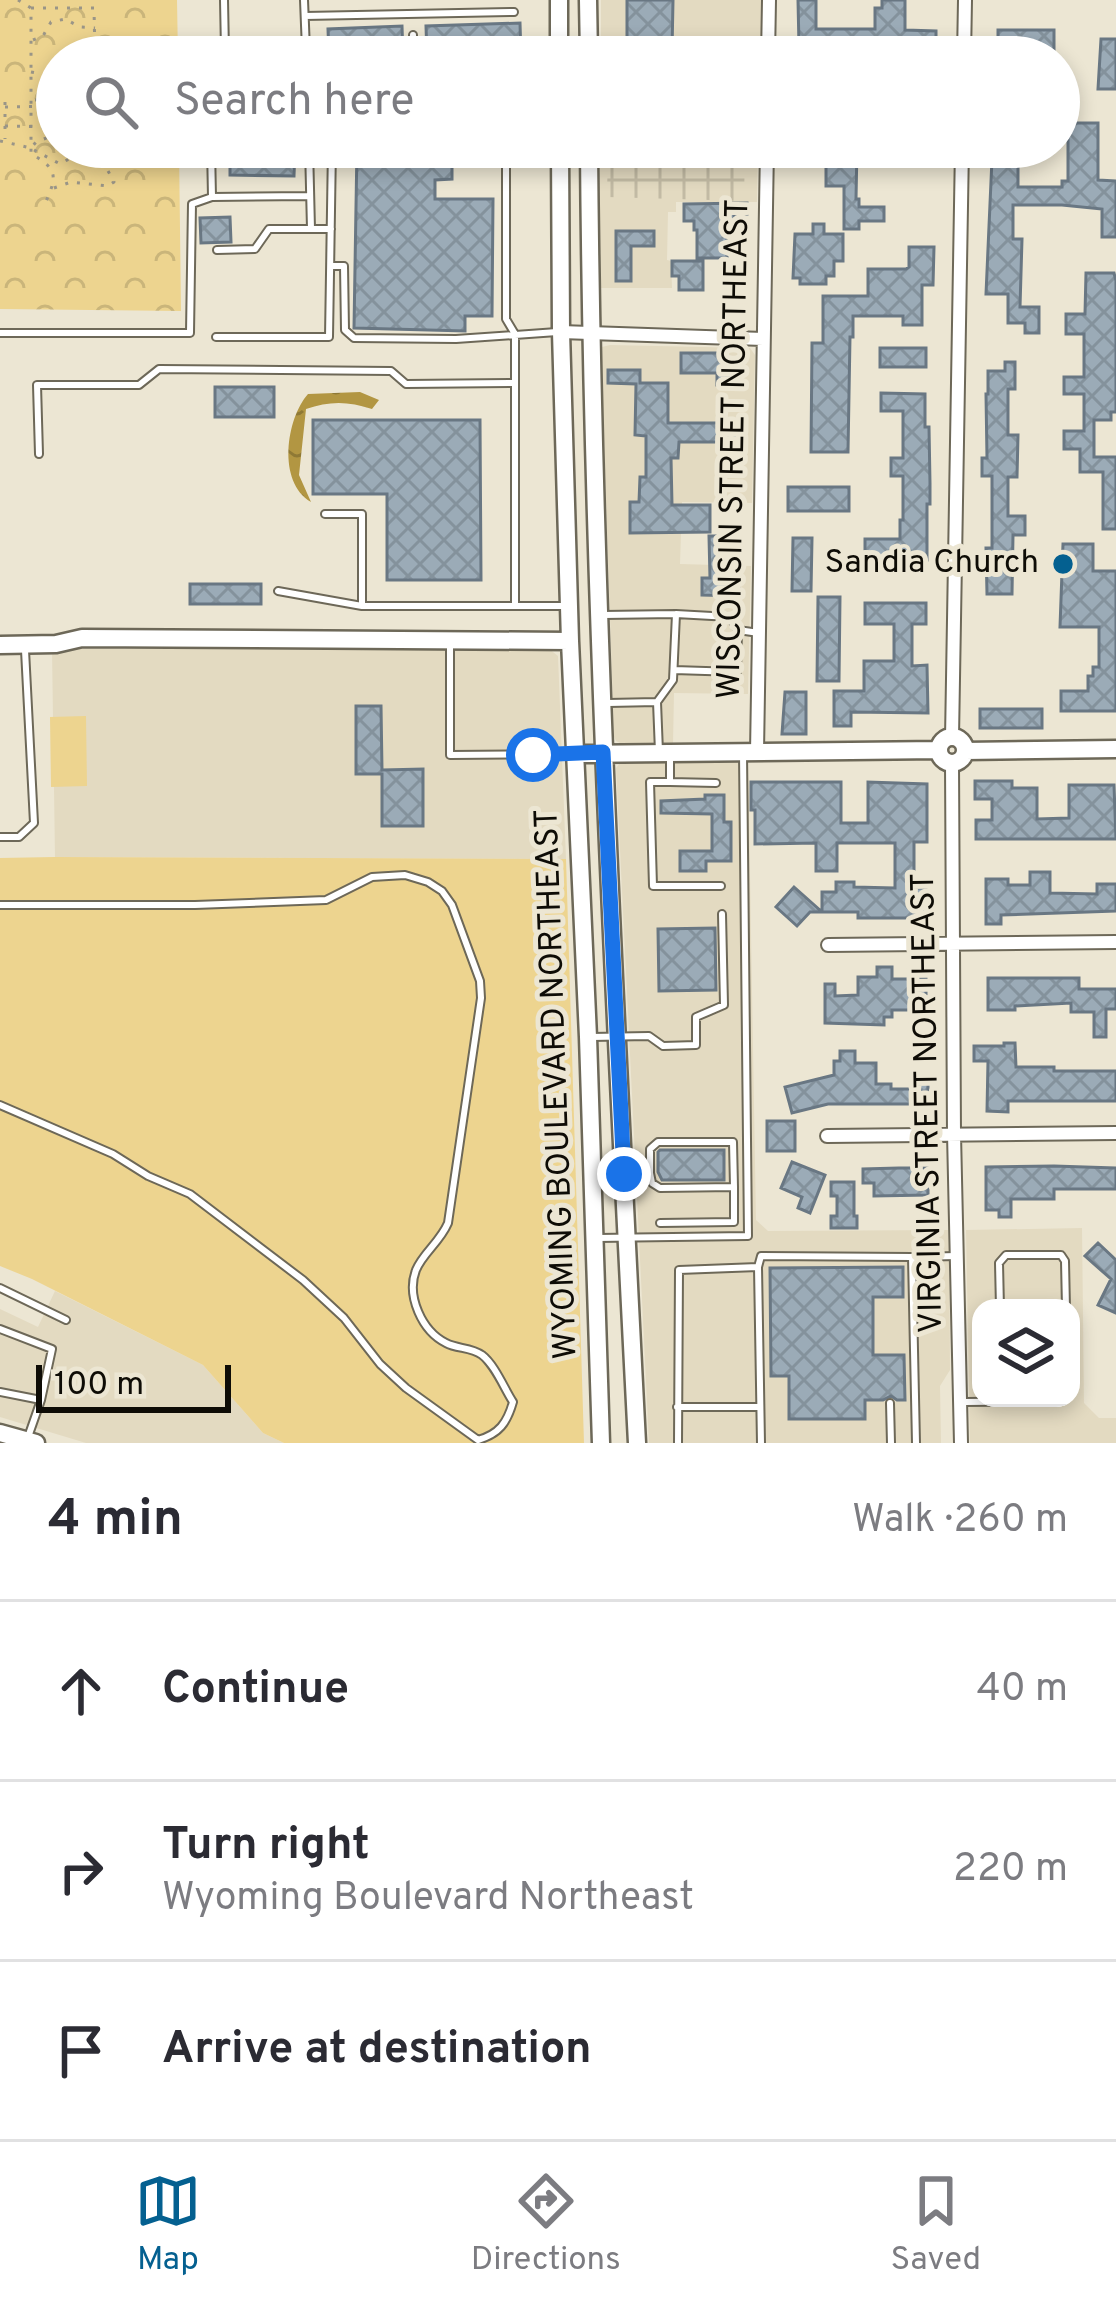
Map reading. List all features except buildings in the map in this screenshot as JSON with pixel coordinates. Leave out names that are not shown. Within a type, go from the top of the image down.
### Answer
[{"type":"main road","points":[[559,0],[559,36]]},
{"type":"main road","points":[[588,0],[589,36]]},
{"type":"main road","name":"WYOMING BOULEVARD NORTHEAST","points":[[560,168],[568,606],[601,1443]]},
{"type":"main road","name":"WYOMING BOULEVARD NORTHEAST","points":[[589,168],[603,752],[637,1443]]},
{"type":"main road","points":[[0,645],[56,644],[82,638],[570,641]]},
{"type":"main road","points":[[575,754],[1116,749]]},
{"type":"main road","points":[[0,1433],[30,1442]]},
{"type":"street","points":[[769,36],[770,0]]},
{"type":"street","points":[[964,36],[965,0]]},
{"type":"street","name":"WISCONSIN STREET NORTHEAST","points":[[750,752],[759,633],[766,168]]},
{"type":"street","name":"VIRGINIA STREET NORTHEAST","points":[[961,1443],[952,750],[962,168]]},
{"type":"street","points":[[560,332],[763,339]]},
{"type":"street","points":[[827,946],[1116,942]]},
{"type":"street","points":[[827,1136],[1116,1132]]},
{"type":"lane","points":[[224,0],[225,36]]},
{"type":"lane","points":[[304,0],[306,36]]},
{"type":"lane","points":[[305,16],[514,13]]},
{"type":"lane","points":[[211,168],[212,197]]},
{"type":"lane","points":[[309,168],[310,230]]},
{"type":"lane","points":[[216,337],[329,337],[332,168]]},
{"type":"lane","points":[[506,168],[506,319],[514,334],[515,606]]},
{"type":"lane","points":[[0,333],[190,333],[192,204],[212,197],[310,196]]},
{"type":"lane","points":[[217,250],[255,249],[269,229],[331,230]]},
{"type":"lane","points":[[331,266],[344,266],[345,330],[355,338],[456,339],[560,332]]},
{"type":"lane","points":[[39,454],[37,385],[139,385],[159,369],[391,371],[406,384],[515,383]]},
{"type":"lane","points":[[326,514],[362,514],[362,606]]},
{"type":"lane","points":[[278,591],[362,606],[568,606]]},
{"type":"lane","points":[[670,782],[657,702],[673,680],[676,614]]},
{"type":"lane","points":[[599,615],[730,617],[738,630],[736,672],[673,670]]},
{"type":"lane","points":[[738,630],[759,633]]},
{"type":"lane","points":[[450,640],[450,755],[575,754]]},
{"type":"lane","points":[[0,837],[19,837],[34,823],[25,645]]},
{"type":"lane","points":[[602,704],[657,702]]},
{"type":"lane","points":[[593,1238],[748,1236],[750,752]]},
{"type":"lane","points":[[716,783],[650,782],[652,886],[721,886]]},
{"type":"lane","points":[[0,904],[326,900],[387,874],[418,878],[442,891],[452,905],[482,998],[448,1223],[414,1274],[414,1289],[418,1315],[431,1332],[447,1344],[486,1357],[513,1402],[509,1416],[496,1435],[478,1440],[406,1388],[304,1280],[190,1194],[82,1139],[0,1105]]},
{"type":"lane","points":[[588,1037],[649,1036],[663,1046],[696,1045],[696,1017],[724,1005],[722,914]]},
{"type":"lane","points":[[660,1223],[734,1222],[734,1187],[733,1142],[658,1142],[650,1149],[652,1184],[660,1188],[734,1187]]},
{"type":"lane","points":[[624,1174],[650,1173]]},
{"type":"lane","points":[[1000,1299],[999,1262],[1006,1255],[1061,1255],[1066,1299]]},
{"type":"lane","points":[[761,1443],[760,1256],[957,1256]]},
{"type":"lane","points":[[912,1257],[916,1443]]},
{"type":"lane","points":[[677,1443],[679,1270],[758,1267]]},
{"type":"lane","points":[[0,1288],[66,1320]]},
{"type":"lane","points":[[0,1329],[52,1349],[30,1442]]},
{"type":"lane","points":[[0,1391],[41,1400]]},
{"type":"lane","points":[[960,1402],[972,1401]]},
{"type":"lane","points":[[890,1403],[891,1443]]},
{"type":"lane","points":[[677,1407],[760,1407]]},
{"type":"path","points":[[18,0],[31,8],[94,8],[94,36]]},
{"type":"path","points":[[31,8],[34,150]]},
{"type":"path","points":[[41,36],[46,25],[58,20],[94,28]]},
{"type":"path","points":[[31,40],[36,38]]},
{"type":"path","points":[[31,72],[36,73]]},
{"type":"path","points":[[34,150],[3,141],[5,104],[36,104]]},
{"type":"path","points":[[5,126],[36,127]]},
{"type":"path","points":[[36,142],[32,155],[36,156]]},
{"type":"path","points":[[43,208],[55,176],[52,168]]},
{"type":"path","points":[[52,188],[71,182],[108,186],[114,182],[107,168]]},
{"type":"shaded area","points":[[601,0],[762,0],[761,36],[601,36]]},
{"type":"shaded area","points":[[600,168],[758,168],[757,202],[676,202],[676,212],[668,212],[672,288],[599,288]]},
{"type":"shaded area","points":[[608,168],[745,168],[744,201],[607,197]]},
{"type":"shaded area","points":[[610,345],[750,348],[755,355],[752,503],[682,502],[680,564],[751,566],[748,694],[674,693],[673,744],[622,744],[614,736],[601,351]]},
{"type":"shaded area","points":[[548,648],[558,656],[566,859],[55,857],[52,649]]},
{"type":"shaded area","points":[[748,761],[756,1220],[768,1231],[949,1230],[950,1370],[940,1386],[941,1443],[649,1443],[616,768],[621,762]]},
{"type":"shaded area","points":[[1082,1228],[1084,1403],[1099,1418],[1116,1418],[1116,1443],[970,1443],[966,1230]]},
{"type":"shaded area","points":[[55,1291],[203,1365],[263,1433],[284,1443],[86,1443],[0,1417],[0,1309],[38,1327]]},
{"type":"green space","points":[[0,0],[177,0],[178,36],[36,36],[36,168],[179,168],[181,311],[0,309]]},
{"type":"green space","points":[[86,716],[87,786],[51,787],[50,717]]},
{"type":"green space","points":[[0,858],[566,859],[584,1443],[284,1443],[263,1433],[203,1365],[0,1266]]},
{"type":"water","points":[[360,392],[379,400],[372,409],[339,403],[306,409],[299,475],[311,502],[300,493],[289,466],[290,434],[300,405],[308,394]]},
{"type":"place","name":"Sandia Church","points":[[1063,564]]},
{"type":"route","points":[[533,755],[603,752],[624,1174]]}]
